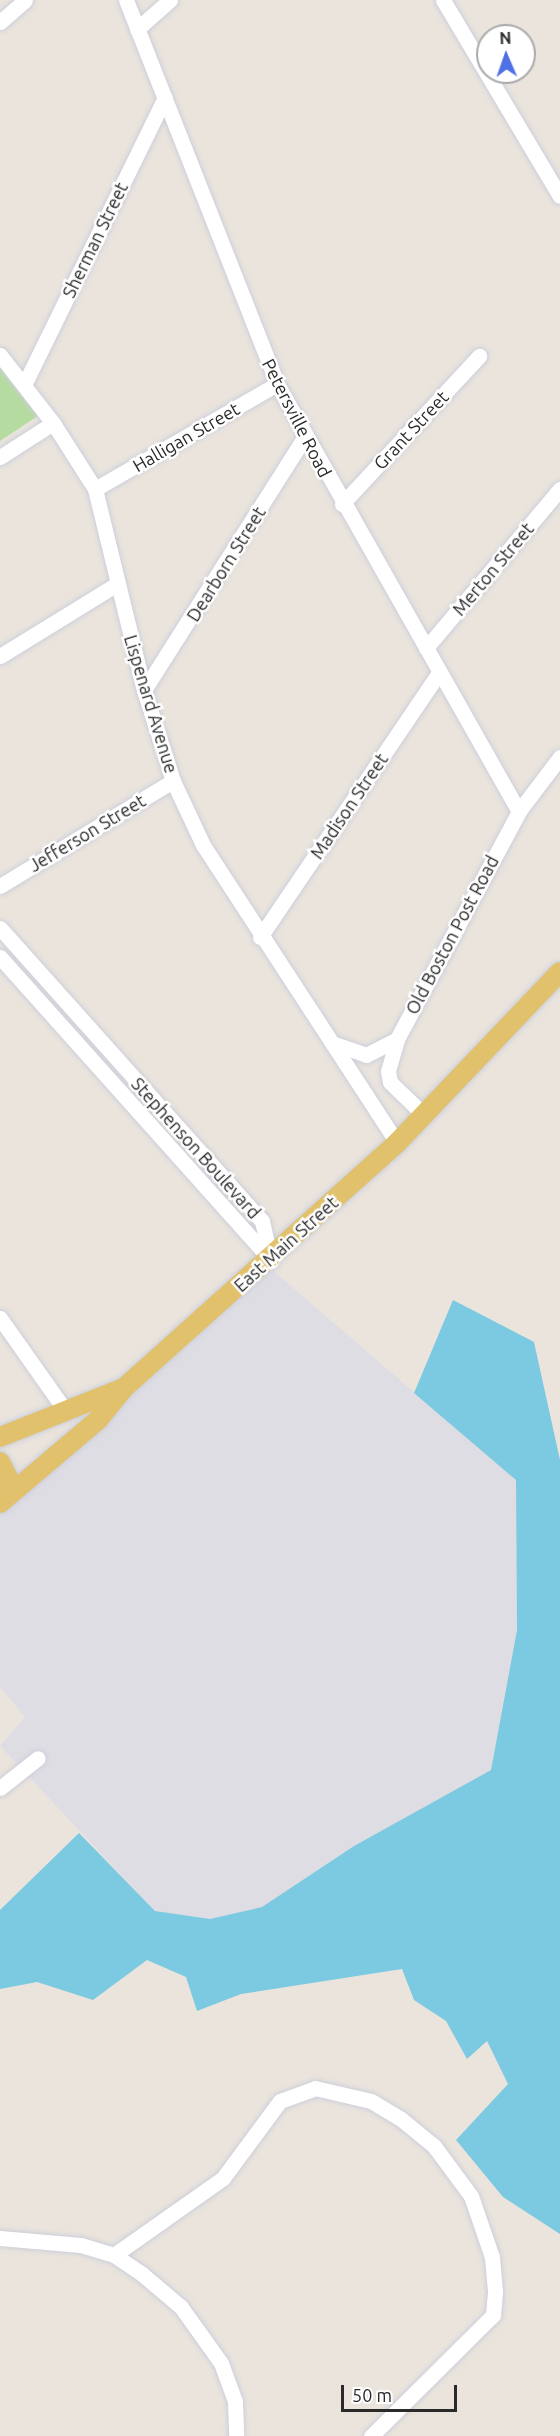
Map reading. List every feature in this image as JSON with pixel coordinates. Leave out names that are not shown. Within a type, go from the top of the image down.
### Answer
[{"type":"main road","name":"East Main Street","points":[[0,1503],[98,1420],[124,1388],[271,1261],[397,1143],[560,972]]},
{"type":"main road","points":[[0,1437],[124,1388]]},
{"type":"main road","points":[[0,1462],[8,1478],[0,1497]]},
{"type":"street","points":[[0,22],[25,0]]},
{"type":"street","name":"Petersville Road","points":[[126,0],[277,384],[342,504],[426,648],[438,674],[519,811]]},
{"type":"street","points":[[137,29],[170,0]]},
{"type":"street","points":[[443,0],[560,196]]},
{"type":"street","name":"Sherman Street","points":[[25,383],[165,98]]},
{"type":"street","name":"Lispenard Avenue","points":[[0,355],[25,383],[95,489],[144,690],[173,781],[203,845],[260,937],[397,1143]]},
{"type":"street","name":"Grant Street","points":[[342,504],[479,356]]},
{"type":"street","name":"Halligan Street","points":[[95,489],[277,384]]},
{"type":"street","points":[[0,457],[53,423]]},
{"type":"street","name":"Dearborn Street","points":[[144,690],[304,436]]},
{"type":"street","name":"Merton Street","points":[[426,648],[560,489]]},
{"type":"street","points":[[0,656],[117,584]]},
{"type":"street","name":"Madison Street","points":[[260,937],[438,674]]},
{"type":"street","name":"Old Boston Post Road","points":[[424,1115],[390,1082],[388,1071],[397,1039],[519,811],[560,757]]},
{"type":"street","name":"Jefferson Street","points":[[0,886],[173,781]]},
{"type":"street","name":"Stephenson Boulevard","points":[[0,928],[262,1221],[271,1261]]},
{"type":"street","name":"Stephenson Boulevard","points":[[0,957],[271,1261]]},
{"type":"street","points":[[332,1043],[366,1055],[397,1039]]},
{"type":"street","points":[[0,1317],[65,1410]]},
{"type":"street","points":[[0,1788],[38,1758]]},
{"type":"street","points":[[114,2255],[223,2178],[280,2101],[315,2088],[346,2093],[400,2119],[457,2173],[492,2256],[493,2315],[371,2436]]},
{"type":"street","points":[[0,2238],[34,2238],[114,2255],[181,2307],[201,2331],[221,2362],[235,2401],[236,2436]]},
{"type":"shaded area","points":[[262,1261],[516,1480],[517,1630],[491,1770],[354,1846],[262,1907],[210,1920],[155,1911],[0,1746],[25,1717],[0,1687],[0,1508]]},
{"type":"green space","points":[[0,365],[41,414],[0,441]]},
{"type":"water","points":[[453,1300],[534,1342],[560,1460],[560,2234],[503,2197],[456,2140],[508,2084],[487,2041],[467,2059],[446,2021],[414,2000],[402,1969],[241,1994],[197,2011],[186,1977],[147,1960],[93,2000],[37,1982],[0,1989],[0,1910],[79,1833],[155,1911],[210,1919],[262,1907],[354,1846],[491,1770],[517,1630],[516,1480],[414,1393]]}]
